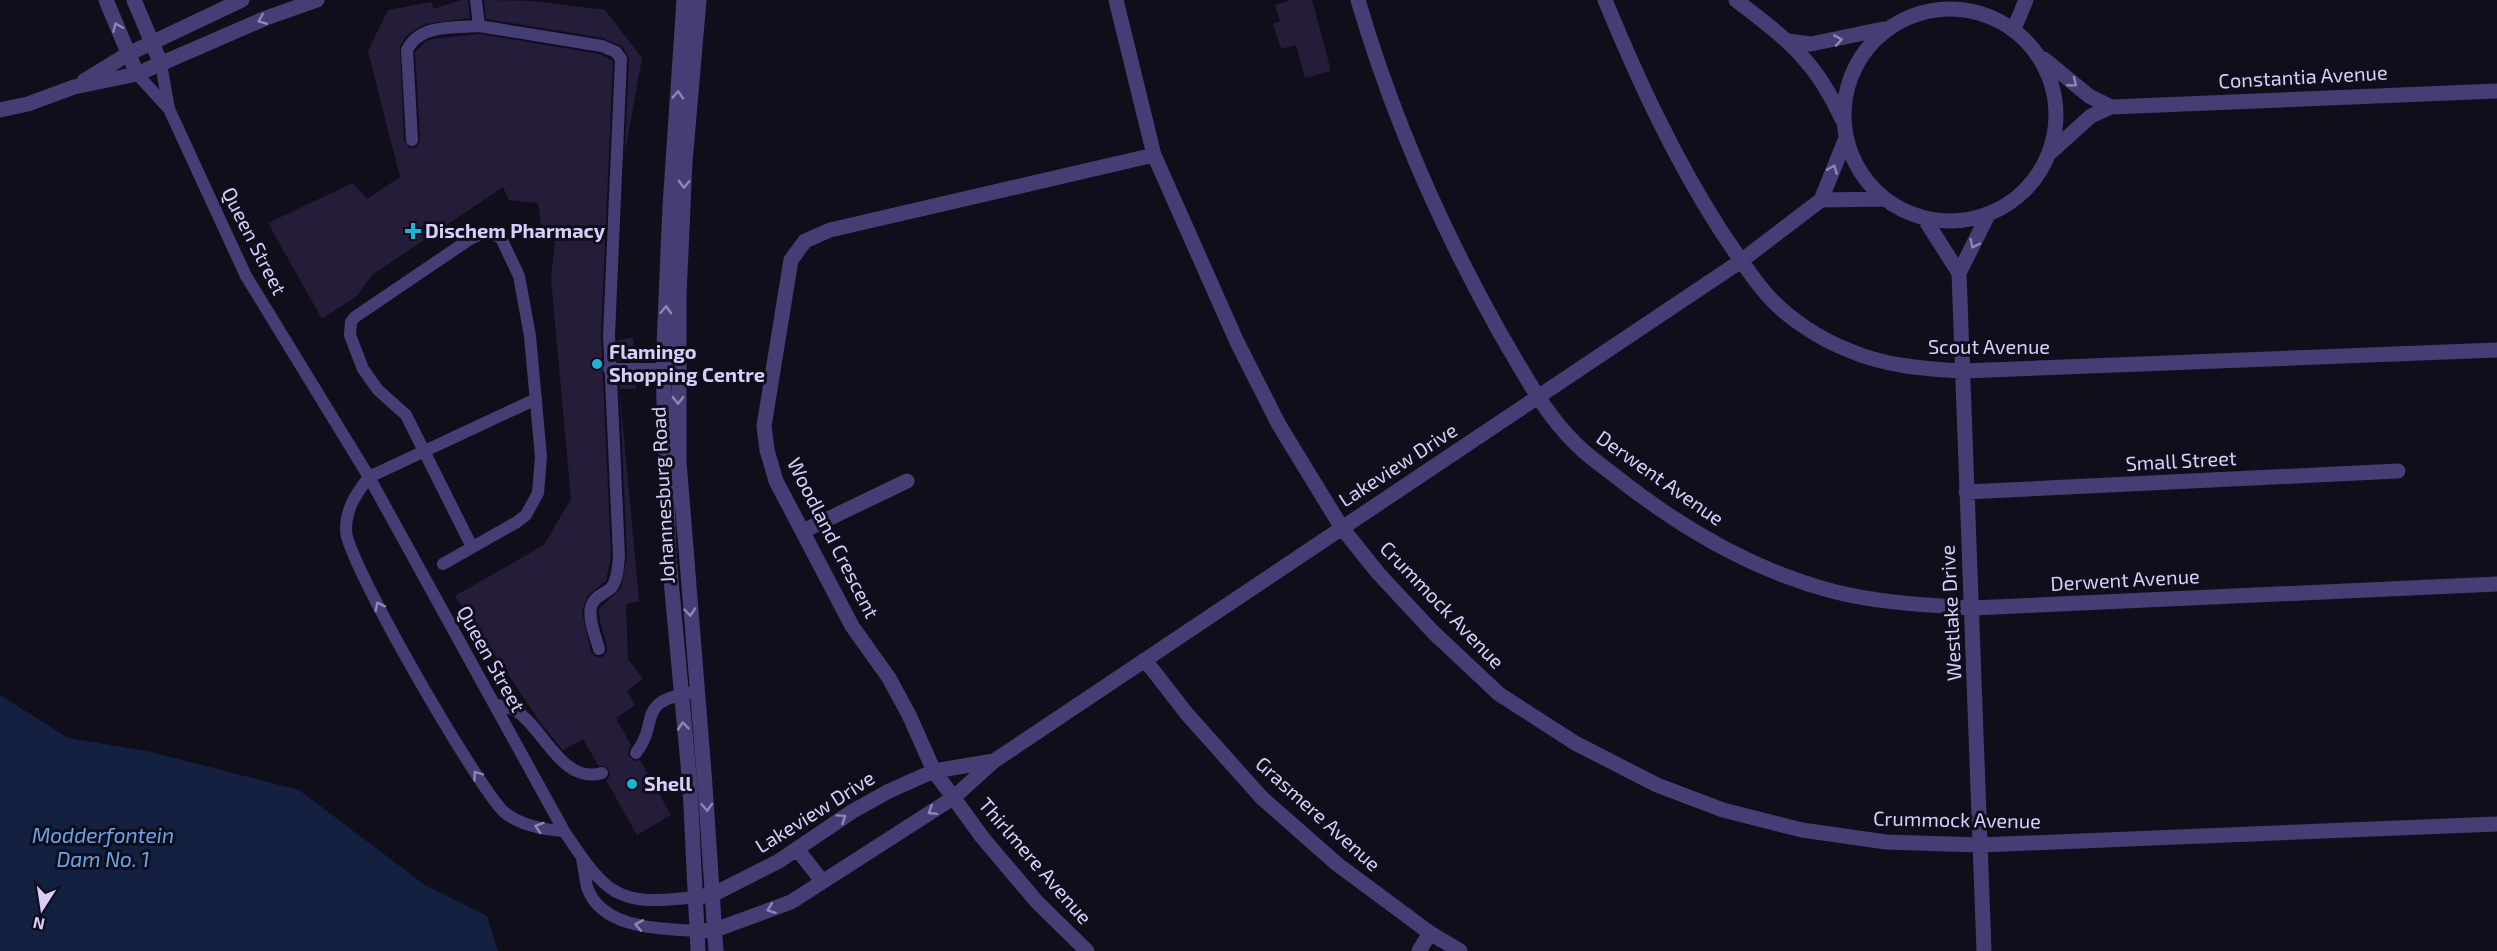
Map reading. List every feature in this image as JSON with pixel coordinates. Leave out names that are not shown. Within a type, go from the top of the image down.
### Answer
[{"type":"street","points":[[106,0],[136,74]]},
{"type":"street","points":[[134,0],[161,64]]},
{"type":"street","points":[[74,87],[128,54],[242,0]]},
{"type":"street","points":[[0,110],[28,104],[74,87],[136,74],[266,18],[317,0]]},
{"type":"street","name":"Johannesburg Road","points":[[684,0],[670,206],[669,558],[690,786],[698,951]]},
{"type":"street","name":"Johannesburg Road","points":[[699,0],[671,369],[716,951]]},
{"type":"street","name":"Crummock Avenue","points":[[1116,0],[1154,155],[1204,269],[1269,404],[1342,528],[1378,573],[1432,632],[1499,694],[1575,743],[1657,785],[1723,810],[1802,830],[1887,842],[1980,845],[2497,824]]},
{"type":"street","name":"Derwent Avenue","points":[[1358,0],[1386,87],[1416,161],[1481,298],[1538,399],[1577,445],[1633,490],[1701,536],[1769,569],[1832,591],[1898,603],[1972,608],[2497,584]]},
{"type":"street","name":"Scout Avenue","points":[[1605,0],[1664,132],[1700,199],[1741,261],[1770,298],[1808,328],[1848,350],[1885,362],[1923,369],[1963,371],[2497,350]]},
{"type":"street","points":[[1736,0],[1788,42],[1812,65],[1843,121]]},
{"type":"street","points":[[2014,28],[2025,0]]},
{"type":"street","points":[[1788,42],[1811,44],[1833,41],[1887,28],[1917,13],[1950,8],[1984,13],[2014,28],[2038,53],[2089,96],[2111,107]]},
{"type":"street","points":[[1887,28],[1867,47],[1853,69],[1845,95],[1843,121],[1846,138],[1860,172],[1884,199],[1924,218],[1956,221],[1989,215],[2015,201],[2036,179],[2051,153],[2058,119],[2054,84],[2038,53]]},
{"type":"street","name":"Constantia Avenue","points":[[2051,153],[2091,116],[2111,107],[2497,91]]},
{"type":"street","points":[[1846,138],[1821,200],[1884,199]]},
{"type":"street","name":"Woodland Crescent","points":[[953,798],[934,771],[909,714],[889,678],[852,626],[776,481],[767,450],[764,426],[791,260],[805,242],[830,230],[1154,155]]},
{"type":"street","name":"Lakeview Drive","points":[[697,931],[715,930],[791,902],[953,798],[994,761],[1538,399],[1741,261],[1821,200]]},
{"type":"street","name":"Westlake Drive","points":[[1984,951],[1972,608],[1965,492],[1959,273],[1989,215]]},
{"type":"street","points":[[1924,218],[1959,273]]},
{"type":"street","name":"Small Street","points":[[1965,492],[2398,471]]},
{"type":"street","points":[[803,531],[907,481]]},
{"type":"street","name":"Grasmere Avenue","points":[[1144,660],[1187,714],[1262,798],[1337,864],[1430,933],[1460,951]]},
{"type":"street","name":"Lakeview Drive","points":[[695,897],[712,895],[779,861],[853,811],[889,791],[934,771],[994,761]]},
{"type":"street","name":"Thirlmere Avenue","points":[[953,798],[982,837],[1037,902],[1087,951]]},
{"type":"street","points":[[797,849],[822,881]]},
{"type":"street","points":[[1419,951],[1430,933]]},
{"type":"lane","points":[[476,0],[479,26]]},
{"type":"lane","points":[[412,141],[407,50],[412,39],[427,30],[479,26],[602,46],[616,52],[621,59],[609,369],[619,556],[612,587],[595,598],[591,608],[591,619],[599,649]]},
{"type":"lane","name":"Queen Street","points":[[161,64],[169,109],[246,276],[369,477],[564,831],[602,883],[628,898],[662,901],[695,897]]},
{"type":"lane","name":"Queen Street","points":[[136,74],[169,109]]},
{"type":"lane","points":[[443,564],[517,522],[526,514],[538,494],[541,457],[530,336],[519,276],[501,238],[492,234],[480,234],[460,245],[351,322],[351,341],[363,369],[378,390],[406,415],[472,547]]},
{"type":"lane","points":[[609,369],[671,369]]},
{"type":"lane","points":[[536,399],[369,477],[351,501],[346,532],[360,569],[390,628],[472,768],[504,812],[544,830],[564,831]]},
{"type":"lane","points":[[636,753],[658,704],[667,698],[697,692]]},
{"type":"lane","points":[[494,704],[517,711],[531,724],[555,754],[571,767],[587,774],[602,773]]},
{"type":"lane","name":"Queen Street","points":[[582,858],[588,889],[605,912],[629,924],[697,931]]},
{"type":"water","name":"Modderfontein Dam No. 1","points":[[0,695],[68,738],[151,752],[299,790],[425,885],[487,916],[498,951],[0,951]]},
{"type":"building","name":"Flamingo Shopping Centre","points":[[468,0],[470,18],[425,24],[407,35],[400,46],[404,140],[409,148],[417,147],[420,140],[415,52],[431,39],[479,34],[600,54],[613,61],[601,335],[611,556],[606,581],[587,596],[582,612],[591,652],[596,657],[602,657],[607,652],[607,647],[599,609],[621,588],[627,557],[620,395],[639,601],[626,604],[628,659],[643,679],[627,691],[635,705],[616,718],[631,745],[628,752],[629,757],[635,761],[640,760],[671,815],[637,835],[606,780],[610,776],[608,768],[598,765],[583,739],[563,750],[560,747],[540,722],[455,596],[544,545],[571,499],[551,278],[556,235],[542,233],[538,203],[509,200],[503,187],[372,275],[357,296],[322,319],[268,223],[353,183],[367,199],[400,177],[368,51],[388,10],[432,2],[433,9]]},
{"type":"building","points":[[484,0],[533,1],[605,10],[642,58],[625,152],[629,59],[623,47],[603,38],[486,19]]},
{"type":"building","points":[[1291,0],[1312,0],[1331,71],[1305,78],[1296,45],[1281,49],[1273,24],[1280,21],[1275,5]]},
{"type":"building","points":[[633,338],[634,361],[618,361],[617,340]]},
{"type":"building","points":[[619,377],[635,377],[636,389],[620,389]]},
{"type":"place","name":"Dischem Pharmacy","points":[[413,231]]},
{"type":"place","name":"Flamingo Shopping Centre","points":[[597,364]]},
{"type":"place","name":"Shell","points":[[632,784]]}]
